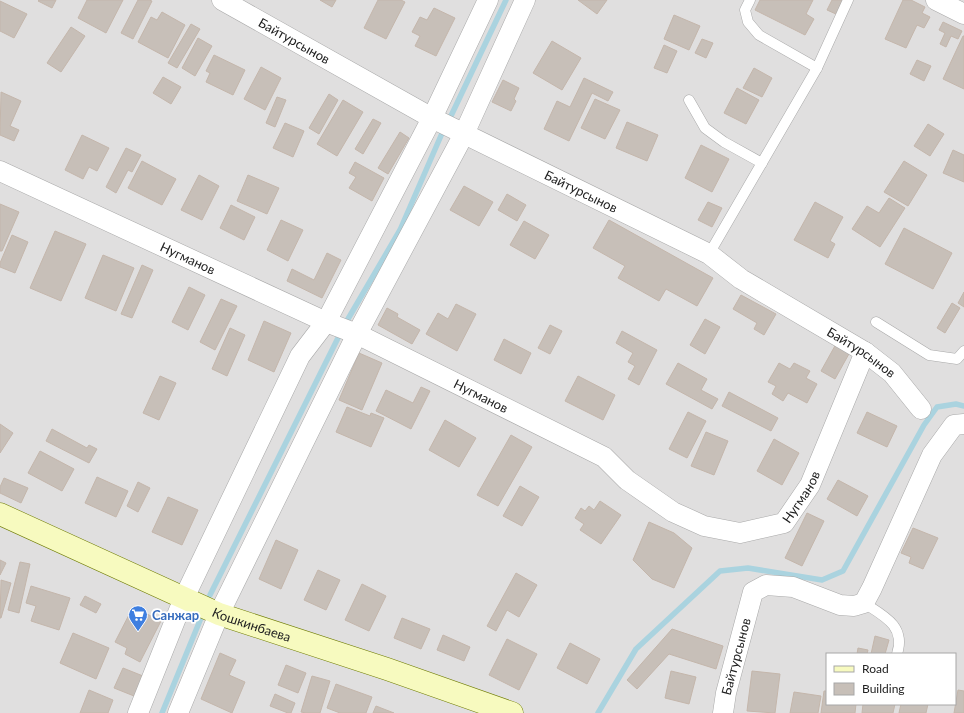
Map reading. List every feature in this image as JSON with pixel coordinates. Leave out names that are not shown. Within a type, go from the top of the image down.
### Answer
[{"type":"main road","name":"Кошкинбаева","points":[[0,514],[219,614],[387,669],[512,713]]},
{"type":"street","name":"Байтурсынов","points":[[222,0],[432,118],[708,254],[741,279],[865,352],[892,373],[921,409]]},
{"type":"street","points":[[138,713],[184,598],[300,356],[326,322],[432,118],[488,0]]},
{"type":"street","points":[[178,713],[219,614],[357,334],[464,134],[525,0]]},
{"type":"street","points":[[936,0],[964,14]]},
{"type":"street","name":"Нугманов","points":[[0,171],[326,322],[357,334],[604,457],[627,480],[673,512],[704,526],[740,533],[784,523],[810,485],[865,352]]},
{"type":"street","points":[[864,603],[932,455],[954,425],[964,424]]},
{"type":"street","name":"Байтурсынов","points":[[723,713],[726,693],[753,592],[766,585],[792,587],[840,605],[854,606],[864,603]]},
{"type":"lane","points":[[750,0],[745,10],[746,16],[748,22],[759,35],[817,68]]},
{"type":"lane","points":[[708,254],[817,68],[848,0]]},
{"type":"lane","points":[[689,100],[705,128],[724,142],[762,163]]},
{"type":"lane","points":[[876,322],[929,355],[957,359],[964,351]]},
{"type":"lane","points":[[864,603],[887,618],[898,630],[900,646],[898,653]]},
{"type":"shaded area","points":[[0,0],[964,0],[964,713],[0,713]]},
{"type":"building","points":[[56,0],[52,8],[38,1]]},
{"type":"building","points":[[87,0],[123,0],[106,33],[78,18]]},
{"type":"building","points":[[138,0],[152,1],[133,39],[121,33]]},
{"type":"building","points":[[320,0],[336,0],[332,7]]},
{"type":"building","points":[[378,0],[401,0],[405,2],[386,39],[364,28]]},
{"type":"building","points":[[578,0],[607,0],[597,14]]},
{"type":"building","points":[[760,0],[813,0],[806,14],[814,19],[805,35],[755,10]]},
{"type":"building","points":[[832,0],[843,0],[836,14],[827,10]]},
{"type":"building","points":[[903,0],[911,0],[925,7],[922,13],[930,17],[924,28],[917,25],[906,48],[885,39]]},
{"type":"building","points":[[0,1],[27,14],[14,38],[0,31]]},
{"type":"building","points":[[434,8],[455,18],[436,56],[415,46],[420,36],[412,32],[420,17],[427,20]]},
{"type":"building","points":[[162,12],[185,25],[168,58],[138,42],[151,17],[157,20]]},
{"type":"building","points":[[674,15],[700,26],[689,50],[664,39]]},
{"type":"building","points":[[943,22],[962,31],[958,39],[951,36],[946,47],[940,44],[945,33],[939,30]]},
{"type":"building","points":[[191,24],[200,29],[177,68],[168,63]]},
{"type":"building","points":[[71,27],[85,36],[61,72],[47,63]]},
{"type":"building","points":[[964,36],[964,89],[943,79]]},
{"type":"building","points":[[198,38],[212,46],[195,76],[182,68]]},
{"type":"building","points":[[702,39],[713,43],[706,58],[695,53]]},
{"type":"building","points":[[552,41],[581,58],[562,90],[533,73]]},
{"type":"building","points":[[664,45],[677,51],[667,73],[654,68]]},
{"type":"building","points":[[214,55],[245,70],[233,95],[206,82],[210,73],[206,71]]},
{"type":"building","points":[[917,60],[931,66],[924,81],[910,74]]},
{"type":"building","points":[[261,67],[281,78],[265,110],[244,99]]},
{"type":"building","points":[[754,68],[772,78],[762,97],[743,88]]},
{"type":"building","points":[[163,77],[181,87],[171,104],[153,93]]},
{"type":"building","points":[[584,78],[613,92],[608,101],[592,93],[569,141],[544,129],[557,101],[570,107]]},
{"type":"building","points":[[503,80],[519,88],[514,99],[516,101],[511,111],[492,102]]},
{"type":"building","points":[[737,88],[759,100],[746,124],[724,113]]},
{"type":"building","points":[[1,92],[21,101],[10,126],[19,130],[14,141],[0,135]]},
{"type":"building","points":[[329,94],[338,100],[319,134],[309,128]]},
{"type":"building","points":[[277,97],[286,100],[275,127],[266,123]]},
{"type":"building","points":[[595,99],[620,110],[605,139],[581,128]]},
{"type":"building","points":[[343,100],[363,112],[337,156],[317,144]]},
{"type":"building","points":[[373,119],[381,123],[363,154],[355,149]]},
{"type":"building","points":[[627,122],[658,135],[647,161],[616,148]]},
{"type":"building","points":[[285,123],[304,131],[293,157],[273,148]]},
{"type":"building","points":[[928,124],[944,134],[930,156],[914,146]]},
{"type":"building","points":[[400,132],[409,138],[388,174],[378,168]]},
{"type":"building","points":[[82,135],[109,148],[97,171],[89,167],[83,179],[65,170]]},
{"type":"building","points":[[701,145],[729,159],[712,192],[685,178]]},
{"type":"building","points":[[126,148],[141,155],[132,172],[128,170],[116,193],[106,187]]},
{"type":"building","points":[[953,150],[964,155],[964,182],[943,173]]},
{"type":"building","points":[[142,161],[176,179],[162,205],[128,188]]},
{"type":"building","points":[[904,161],[927,175],[908,206],[884,192]]},
{"type":"building","points":[[355,162],[384,178],[372,201],[349,188],[356,177],[349,173]]},
{"type":"building","points":[[199,175],[219,186],[202,220],[181,210]]},
{"type":"building","points":[[248,175],[279,188],[267,214],[237,201]]},
{"type":"building","points":[[464,186],[493,202],[479,226],[450,210]]},
{"type":"building","points":[[507,194],[526,205],[517,221],[498,210]]},
{"type":"building","points":[[889,198],[905,208],[880,247],[852,229],[867,206],[879,213]]},
{"type":"building","points":[[708,202],[722,208],[712,227],[698,220]]},
{"type":"building","points":[[815,202],[843,217],[830,241],[835,244],[828,258],[794,240]]},
{"type":"building","points":[[0,204],[19,212],[2,251],[0,251]]},
{"type":"building","points":[[231,205],[255,217],[244,240],[220,228]]},
{"type":"building","points":[[281,220],[303,230],[288,261],[267,250]]},
{"type":"building","points":[[609,220],[713,278],[697,306],[666,289],[659,301],[618,278],[625,266],[593,248]]},
{"type":"building","points":[[524,221],[549,235],[535,259],[510,245]]},
{"type":"building","points":[[904,228],[952,253],[933,289],[885,264]]},
{"type":"building","points":[[55,231],[86,244],[61,301],[30,288]]},
{"type":"building","points":[[12,235],[28,242],[15,273],[0,267],[0,263]]},
{"type":"building","points":[[327,253],[341,260],[322,298],[287,281],[292,269],[314,280]]},
{"type":"building","points":[[103,255],[134,268],[116,311],[85,298]]},
{"type":"building","points":[[142,265],[153,270],[132,318],[121,314]]},
{"type":"building","points":[[189,287],[205,295],[188,330],[172,322]]},
{"type":"building","points":[[964,292],[964,307],[958,303]]},
{"type":"building","points":[[741,295],[776,314],[764,335],[754,329],[757,323],[733,309]]},
{"type":"building","points":[[221,299],[237,306],[215,350],[200,342]]},
{"type":"building","points":[[952,303],[960,308],[945,333],[937,328]]},
{"type":"building","points":[[456,304],[476,314],[457,351],[426,334],[438,313],[448,319]]},
{"type":"building","points":[[387,308],[398,314],[397,317],[420,330],[412,344],[378,325]]},
{"type":"building","points":[[705,319],[720,327],[705,354],[690,345]]},
{"type":"building","points":[[264,321],[291,333],[274,372],[248,360]]},
{"type":"building","points":[[550,325],[562,331],[550,354],[538,348]]},
{"type":"building","points":[[230,328],[245,335],[227,376],[212,369]]},
{"type":"building","points":[[622,331],[657,350],[639,385],[628,379],[635,366],[628,362],[633,353],[616,343]]},
{"type":"building","points":[[504,339],[531,353],[521,374],[494,360]]},
{"type":"building","points":[[836,344],[850,352],[835,379],[821,371]]},
{"type":"building","points":[[359,353],[382,363],[362,410],[339,400]]},
{"type":"building","points":[[678,363],[707,379],[701,390],[718,399],[712,409],[666,384]]},
{"type":"building","points":[[779,363],[790,369],[794,363],[810,371],[806,378],[817,384],[807,403],[788,393],[783,401],[772,394],[776,386],[768,382]]},
{"type":"building","points":[[160,376],[176,383],[159,420],[143,413]]},
{"type":"building","points":[[578,376],[615,395],[603,420],[565,401]]},
{"type":"building","points":[[421,387],[430,391],[411,429],[376,411],[386,390],[413,403]]},
{"type":"building","points":[[729,392],[778,418],[771,431],[722,406]]},
{"type":"building","points":[[347,407],[370,416],[371,413],[384,418],[371,447],[336,432]]},
{"type":"building","points":[[688,412],[706,421],[687,458],[669,449]]},
{"type":"building","points":[[867,412],[897,426],[887,447],[857,433]]},
{"type":"building","points":[[445,420],[476,438],[459,467],[429,450]]},
{"type":"building","points":[[0,424],[13,433],[0,453]]},
{"type":"building","points":[[52,429],[87,448],[89,445],[97,449],[89,463],[46,441]]},
{"type":"building","points":[[706,432],[728,441],[714,475],[691,466]]},
{"type":"building","points":[[511,435],[532,447],[498,506],[477,495]]},
{"type":"building","points":[[774,439],[799,453],[782,485],[757,471]]},
{"type":"building","points":[[40,451],[74,469],[62,491],[28,473]]},
{"type":"building","points":[[97,477],[128,491],[116,517],[85,503]]},
{"type":"building","points":[[4,478],[28,488],[21,503],[0,493],[0,487]]},
{"type":"building","points":[[838,480],[868,496],[857,516],[827,499]]},
{"type":"building","points":[[138,482],[150,488],[138,512],[127,506]]},
{"type":"building","points":[[520,486],[539,497],[522,526],[503,516]]},
{"type":"building","points":[[168,497],[198,510],[182,545],[152,532]]},
{"type":"building","points":[[600,501],[621,515],[601,544],[580,530],[584,524],[575,518],[581,508],[585,511],[589,506],[594,510]]},
{"type":"building","points":[[807,513],[824,521],[802,566],[785,558]]},
{"type":"building","points":[[649,522],[674,533],[692,548],[674,588],[652,579],[633,560]]},
{"type":"building","points":[[913,528],[938,538],[923,569],[909,563],[911,557],[901,553]]},
{"type":"building","points":[[276,540],[298,550],[281,589],[259,579]]},
{"type":"building","points":[[0,560],[6,563],[0,575]]},
{"type":"building","points":[[20,562],[30,564],[19,613],[8,610]]},
{"type":"building","points":[[318,570],[340,580],[326,610],[304,600]]},
{"type":"building","points":[[516,573],[537,585],[519,617],[507,610],[496,631],[487,626]]},
{"type":"building","points":[[1,580],[11,583],[0,618]]},
{"type":"building","points":[[362,584],[386,596],[369,631],[345,620]]},
{"type":"building","points":[[31,586],[70,598],[59,630],[31,621],[36,606],[26,603]]},
{"type":"building","points":[[85,596],[101,604],[96,613],[80,605]]},
{"type":"building","name":"Санжар","points":[[133,607],[161,621],[140,662],[125,654],[127,648],[115,642]]},
{"type":"building","points":[[402,618],[430,629],[421,649],[394,638]]},
{"type":"building","points":[[672,629],[723,646],[716,669],[669,654],[637,689],[627,680]]},
{"type":"building","points":[[73,633],[109,648],[96,679],[60,663]]},
{"type":"building","points":[[443,635],[470,647],[464,661],[437,650]]},
{"type":"building","points":[[875,636],[889,640],[885,653],[871,653]]},
{"type":"building","points":[[507,639],[537,654],[519,690],[489,675]]},
{"type":"building","points":[[570,643],[600,659],[587,684],[557,668]]},
{"type":"building","points":[[858,648],[868,650],[867,653],[857,653]]},
{"type":"building","points":[[220,653],[236,660],[229,675],[245,682],[232,713],[201,699]]},
{"type":"building","points":[[286,665],[306,673],[298,693],[278,685]]},
{"type":"building","points":[[123,668],[143,676],[134,696],[114,688]]},
{"type":"building","points":[[671,671],[696,677],[689,704],[665,698]]},
{"type":"building","points":[[752,671],[780,674],[775,713],[747,711]]},
{"type":"building","points":[[312,676],[330,681],[320,713],[301,712]]},
{"type":"building","points":[[336,684],[372,697],[366,713],[340,713],[327,708]]},
{"type":"building","points":[[89,690],[113,700],[108,713],[80,713]]},
{"type":"building","points":[[958,690],[964,691],[964,713],[954,713]]},
{"type":"building","points":[[824,691],[826,691],[826,705],[856,705],[855,713],[821,713]]},
{"type":"building","points":[[794,692],[821,696],[818,713],[790,713]]},
{"type":"building","points":[[275,694],[295,703],[291,713],[270,706]]},
{"type":"building","points":[[863,705],[895,705],[893,713],[862,713]]},
{"type":"building","points":[[901,705],[928,705],[926,713],[899,713]]},
{"type":"building","points":[[376,706],[394,713],[373,713]]},
{"type":"waterway","points":[[450,118],[506,0]]},
{"type":"waterway","points":[[348,319],[400,230],[443,131]]},
{"type":"waterway","points":[[210,595],[338,338]]},
{"type":"waterway","points":[[598,713],[636,649],[720,571],[748,568],[822,580],[843,571],[924,425],[937,407],[956,404],[964,406]]},
{"type":"waterway","points":[[162,713],[201,618]]},
{"type":"place","name":"Санжар","points":[[138,632]]}]
